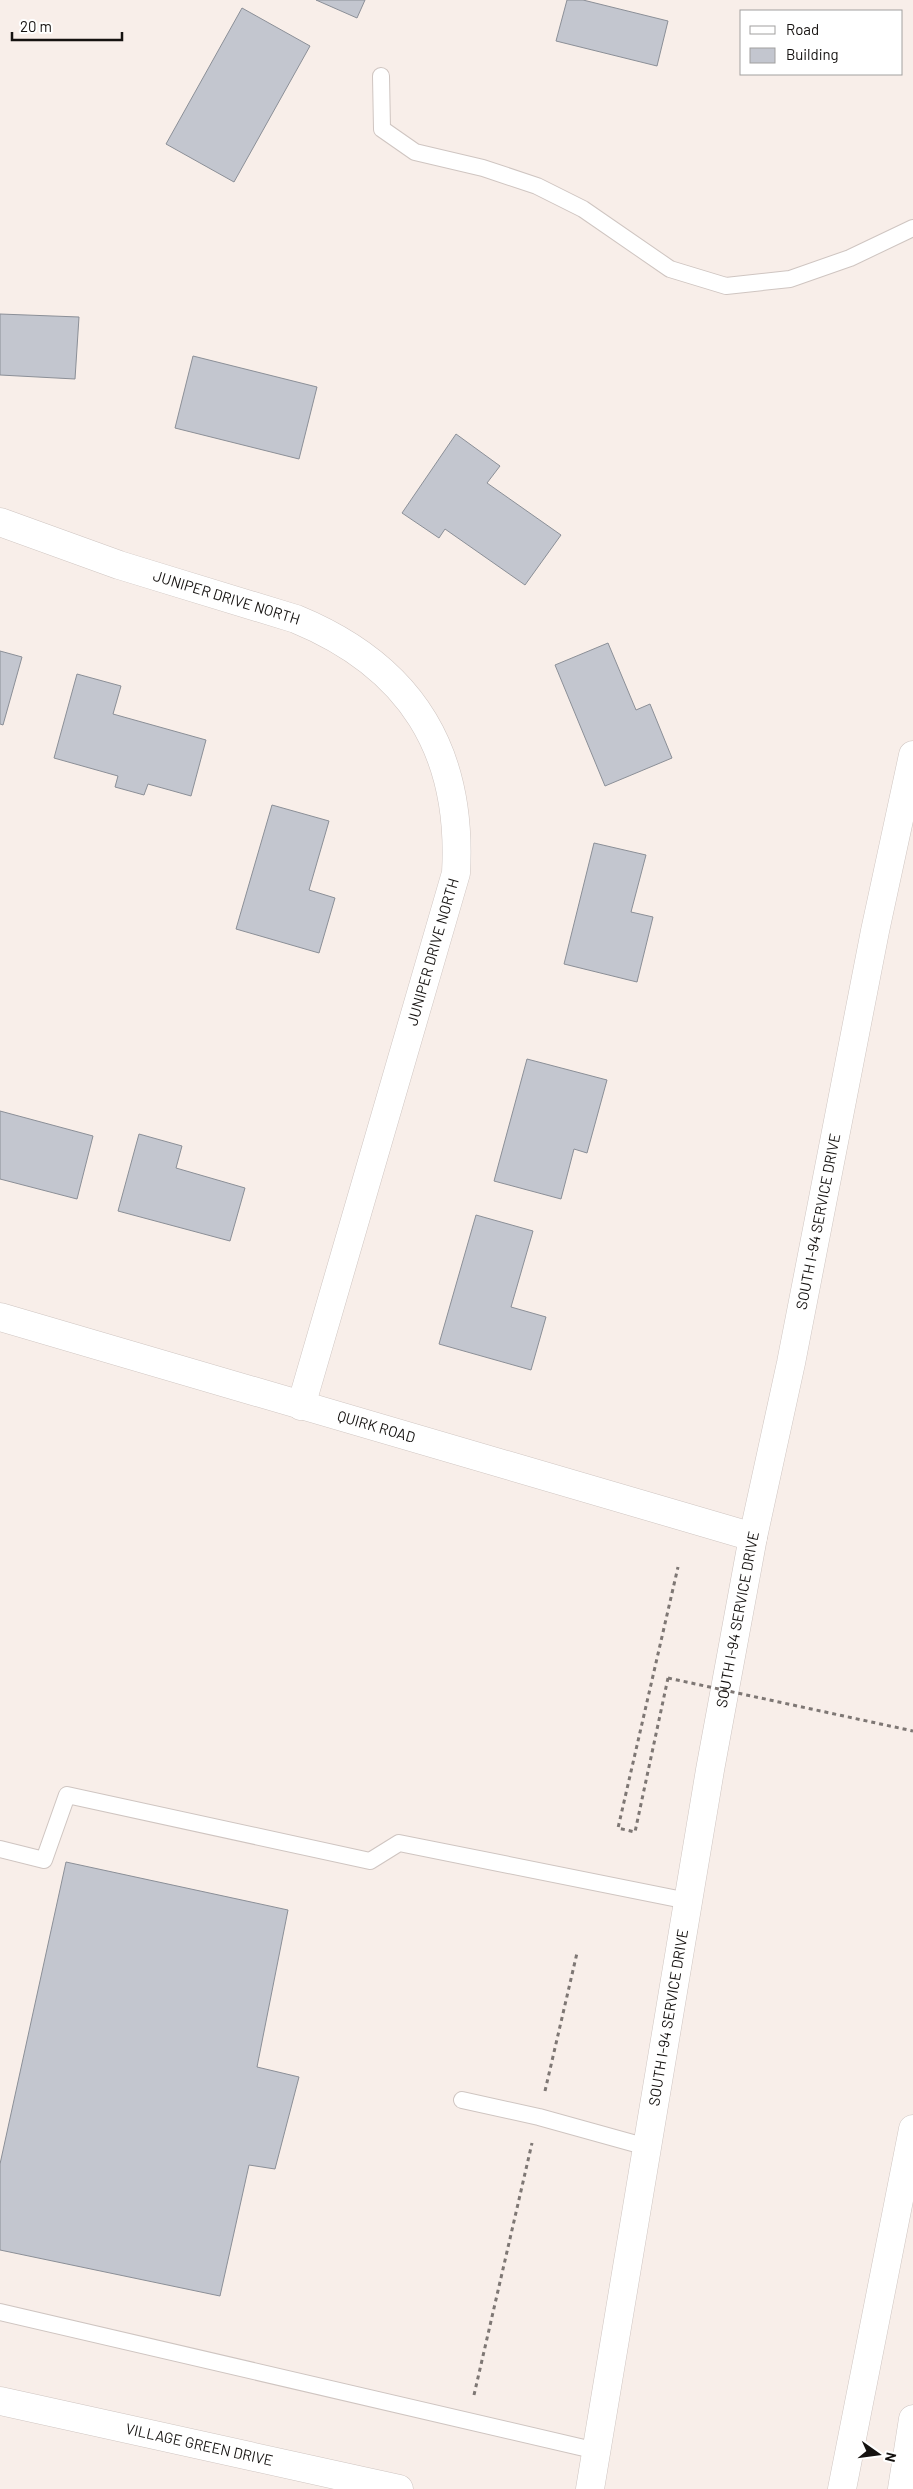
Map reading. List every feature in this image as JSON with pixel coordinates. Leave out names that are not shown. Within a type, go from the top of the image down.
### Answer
[{"type":"main road","name":"JUNIPER DRIVE NORTH","points":[[0,522],[119,565],[296,618],[324,630],[360,651],[390,678],[422,717],[440,754],[450,783],[456,820],[456,873],[300,1406]]},
{"type":"main road","name":"SOUTH I-94 SERVICE DRIVE","points":[[590,2489],[688,1901],[753,1537],[791,1363],[873,941],[913,755]]},
{"type":"main road","name":"QUIRK ROAD","points":[[0,1317],[753,1537]]},
{"type":"main road","points":[[842,2489],[913,2129]]},
{"type":"main road","name":"VILLAGE GREEN DRIVE","points":[[0,2400],[399,2489]]},
{"type":"main road","points":[[902,2489],[913,2419]]},
{"type":"lane","points":[[381,76],[382,129],[415,152],[482,168],[537,186],[583,209],[670,269],[726,286],[790,279],[850,258],[913,228]]},
{"type":"lane","points":[[0,1849],[44,1860],[67,1795],[370,1861],[399,1843],[688,1901]]},
{"type":"lane","points":[[462,2100],[539,2117],[647,2147]]},
{"type":"lane","points":[[0,2312],[597,2451]]},
{"type":"path","points":[[678,1567],[618,1828],[635,1832],[668,1678],[913,1731]]},
{"type":"path","points":[[544,2092],[577,1953]]},
{"type":"path","points":[[474,2396],[534,2138]]},
{"type":"building","points":[[316,0],[365,0],[357,18]]},
{"type":"building","points":[[567,0],[583,0],[668,21],[657,66],[556,41]]},
{"type":"building","points":[[242,8],[310,46],[234,182],[166,144]]},
{"type":"building","points":[[0,314],[79,317],[75,379],[0,375]]},
{"type":"building","points":[[193,356],[317,387],[299,459],[175,428]]},
{"type":"building","points":[[456,434],[500,466],[487,483],[561,535],[525,585],[445,529],[439,538],[402,513]]},
{"type":"building","points":[[608,643],[636,710],[650,704],[672,758],[605,786],[555,665]]},
{"type":"building","points":[[0,651],[22,657],[3,725],[0,724]]},
{"type":"building","points":[[77,674],[121,686],[113,714],[206,740],[191,796],[148,784],[144,795],[115,787],[118,776],[54,758]]},
{"type":"building","points":[[272,805],[329,821],[309,890],[335,898],[319,953],[236,929]]},
{"type":"building","points":[[594,843],[646,855],[631,912],[653,917],[637,982],[564,964]]},
{"type":"building","points":[[527,1059],[607,1080],[587,1153],[574,1149],[561,1199],[494,1181]]},
{"type":"building","points":[[0,1111],[93,1136],[77,1199],[0,1179]]},
{"type":"building","points":[[139,1134],[182,1146],[176,1168],[245,1188],[230,1241],[118,1211]]},
{"type":"building","points":[[476,1215],[533,1231],[511,1307],[546,1317],[531,1370],[439,1344]]},
{"type":"building","points":[[66,1862],[288,1910],[257,2067],[299,2077],[275,2169],[249,2165],[220,2296],[0,2250],[0,2164]]}]
